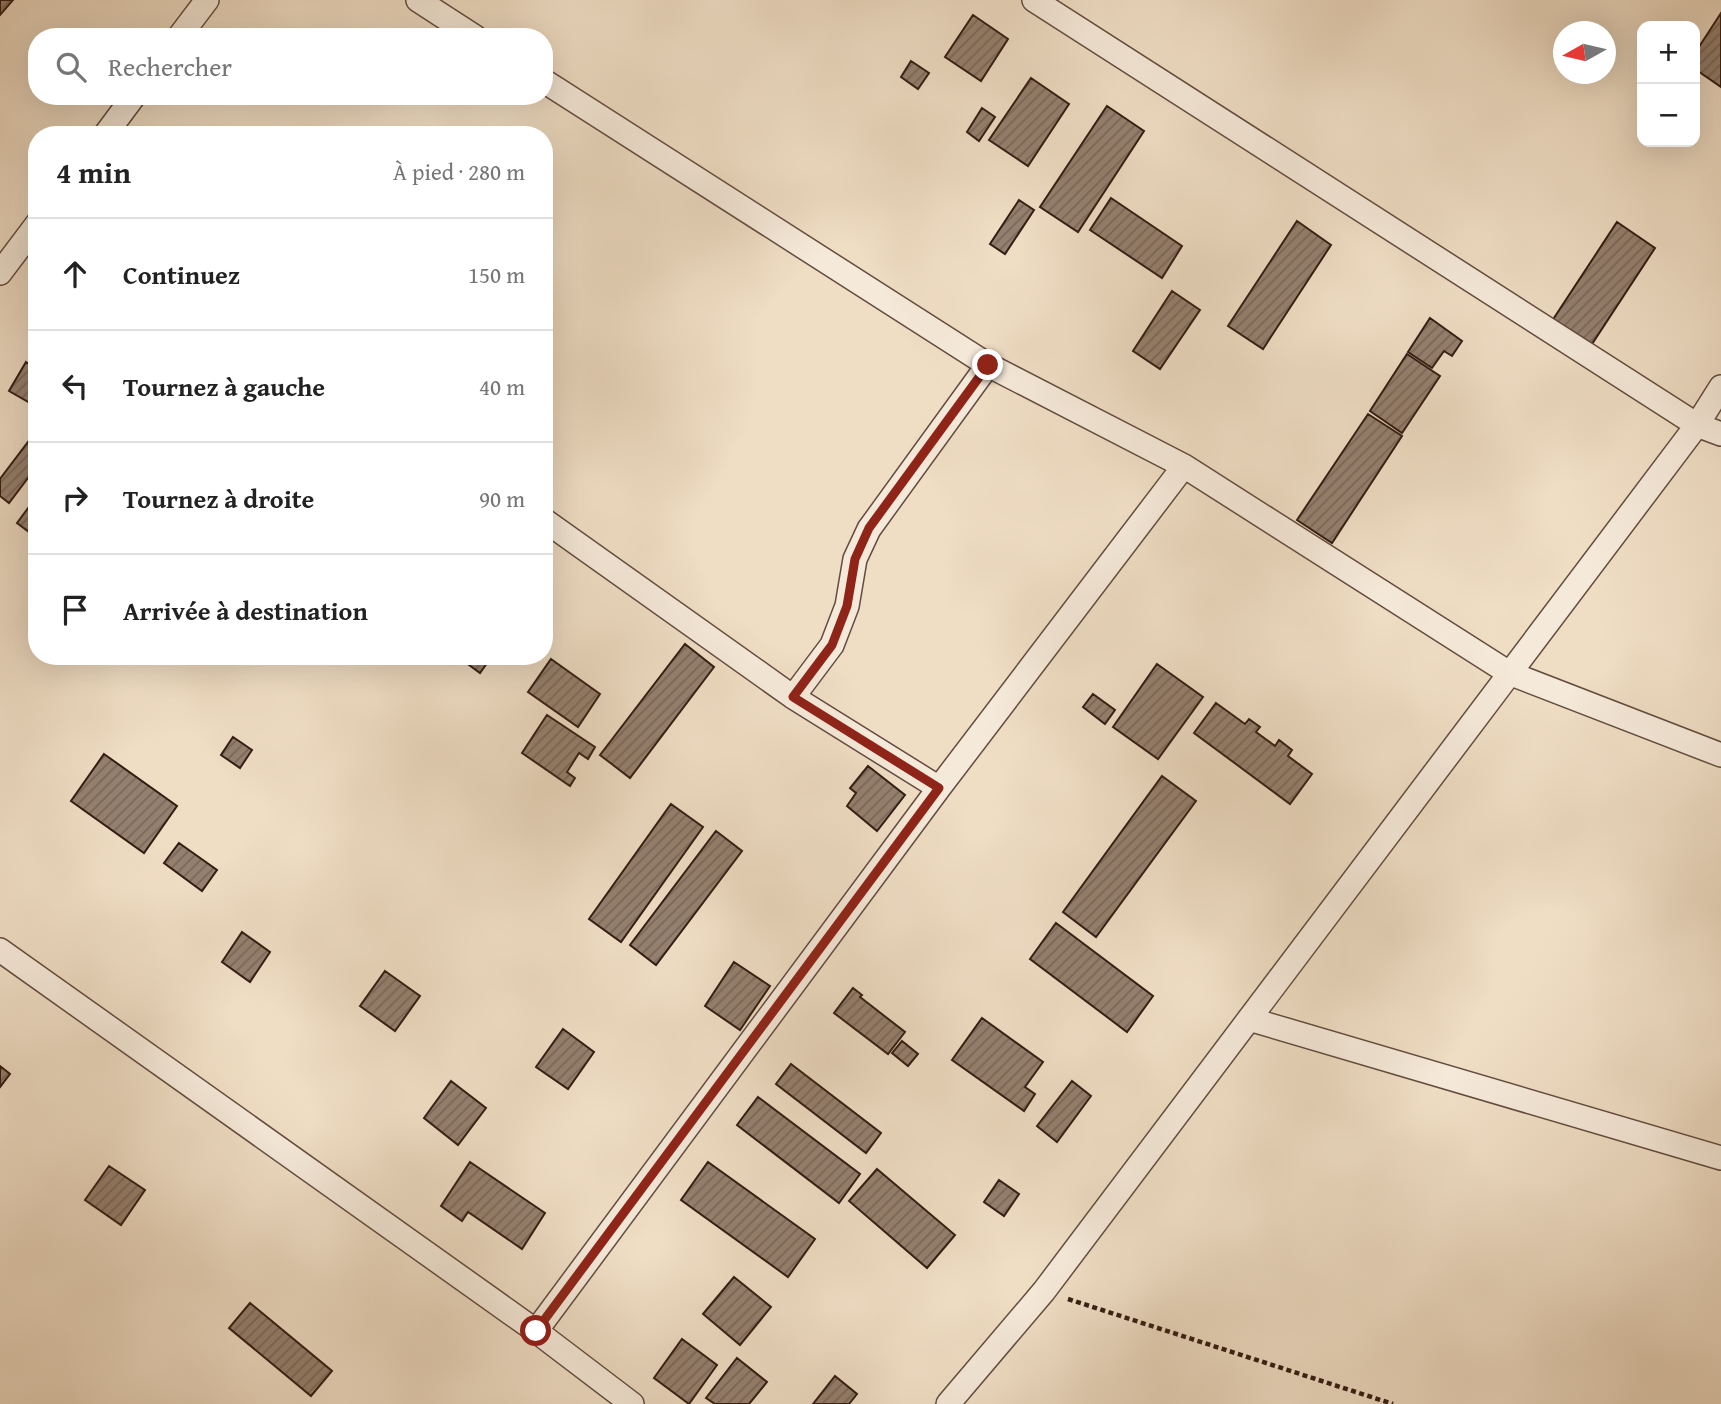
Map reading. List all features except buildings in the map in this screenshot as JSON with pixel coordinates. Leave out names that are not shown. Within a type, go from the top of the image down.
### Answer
[{"type":"street","points":[[186,28],[207,0]]},
{"type":"street","points":[[418,0],[461,28]]},
{"type":"street","points":[[1034,0],[1697,425],[1721,434]]},
{"type":"street","points":[[553,87],[988,365],[1184,466],[1509,673],[1721,755]]},
{"type":"street","points":[[112,126],[127,105]]},
{"type":"street","points":[[0,273],[28,236]]},
{"type":"street","points":[[793,697],[832,645],[847,606],[855,559],[869,528],[988,365]]},
{"type":"street","points":[[948,1404],[1044,1291],[1697,425],[1721,387]]},
{"type":"street","points":[[536,1331],[939,788],[1184,466]]},
{"type":"street","points":[[553,526],[793,697],[939,788]]},
{"type":"street","points":[[0,950],[536,1331],[632,1404]]},
{"type":"street","points":[[1249,1019],[1721,1158]]},
{"type":"path","points":[[1044,1291],[1393,1404]]},
{"type":"route","points":[[536,1331],[939,788],[793,697],[832,645],[847,606],[855,559],[869,528],[988,365]]}]
